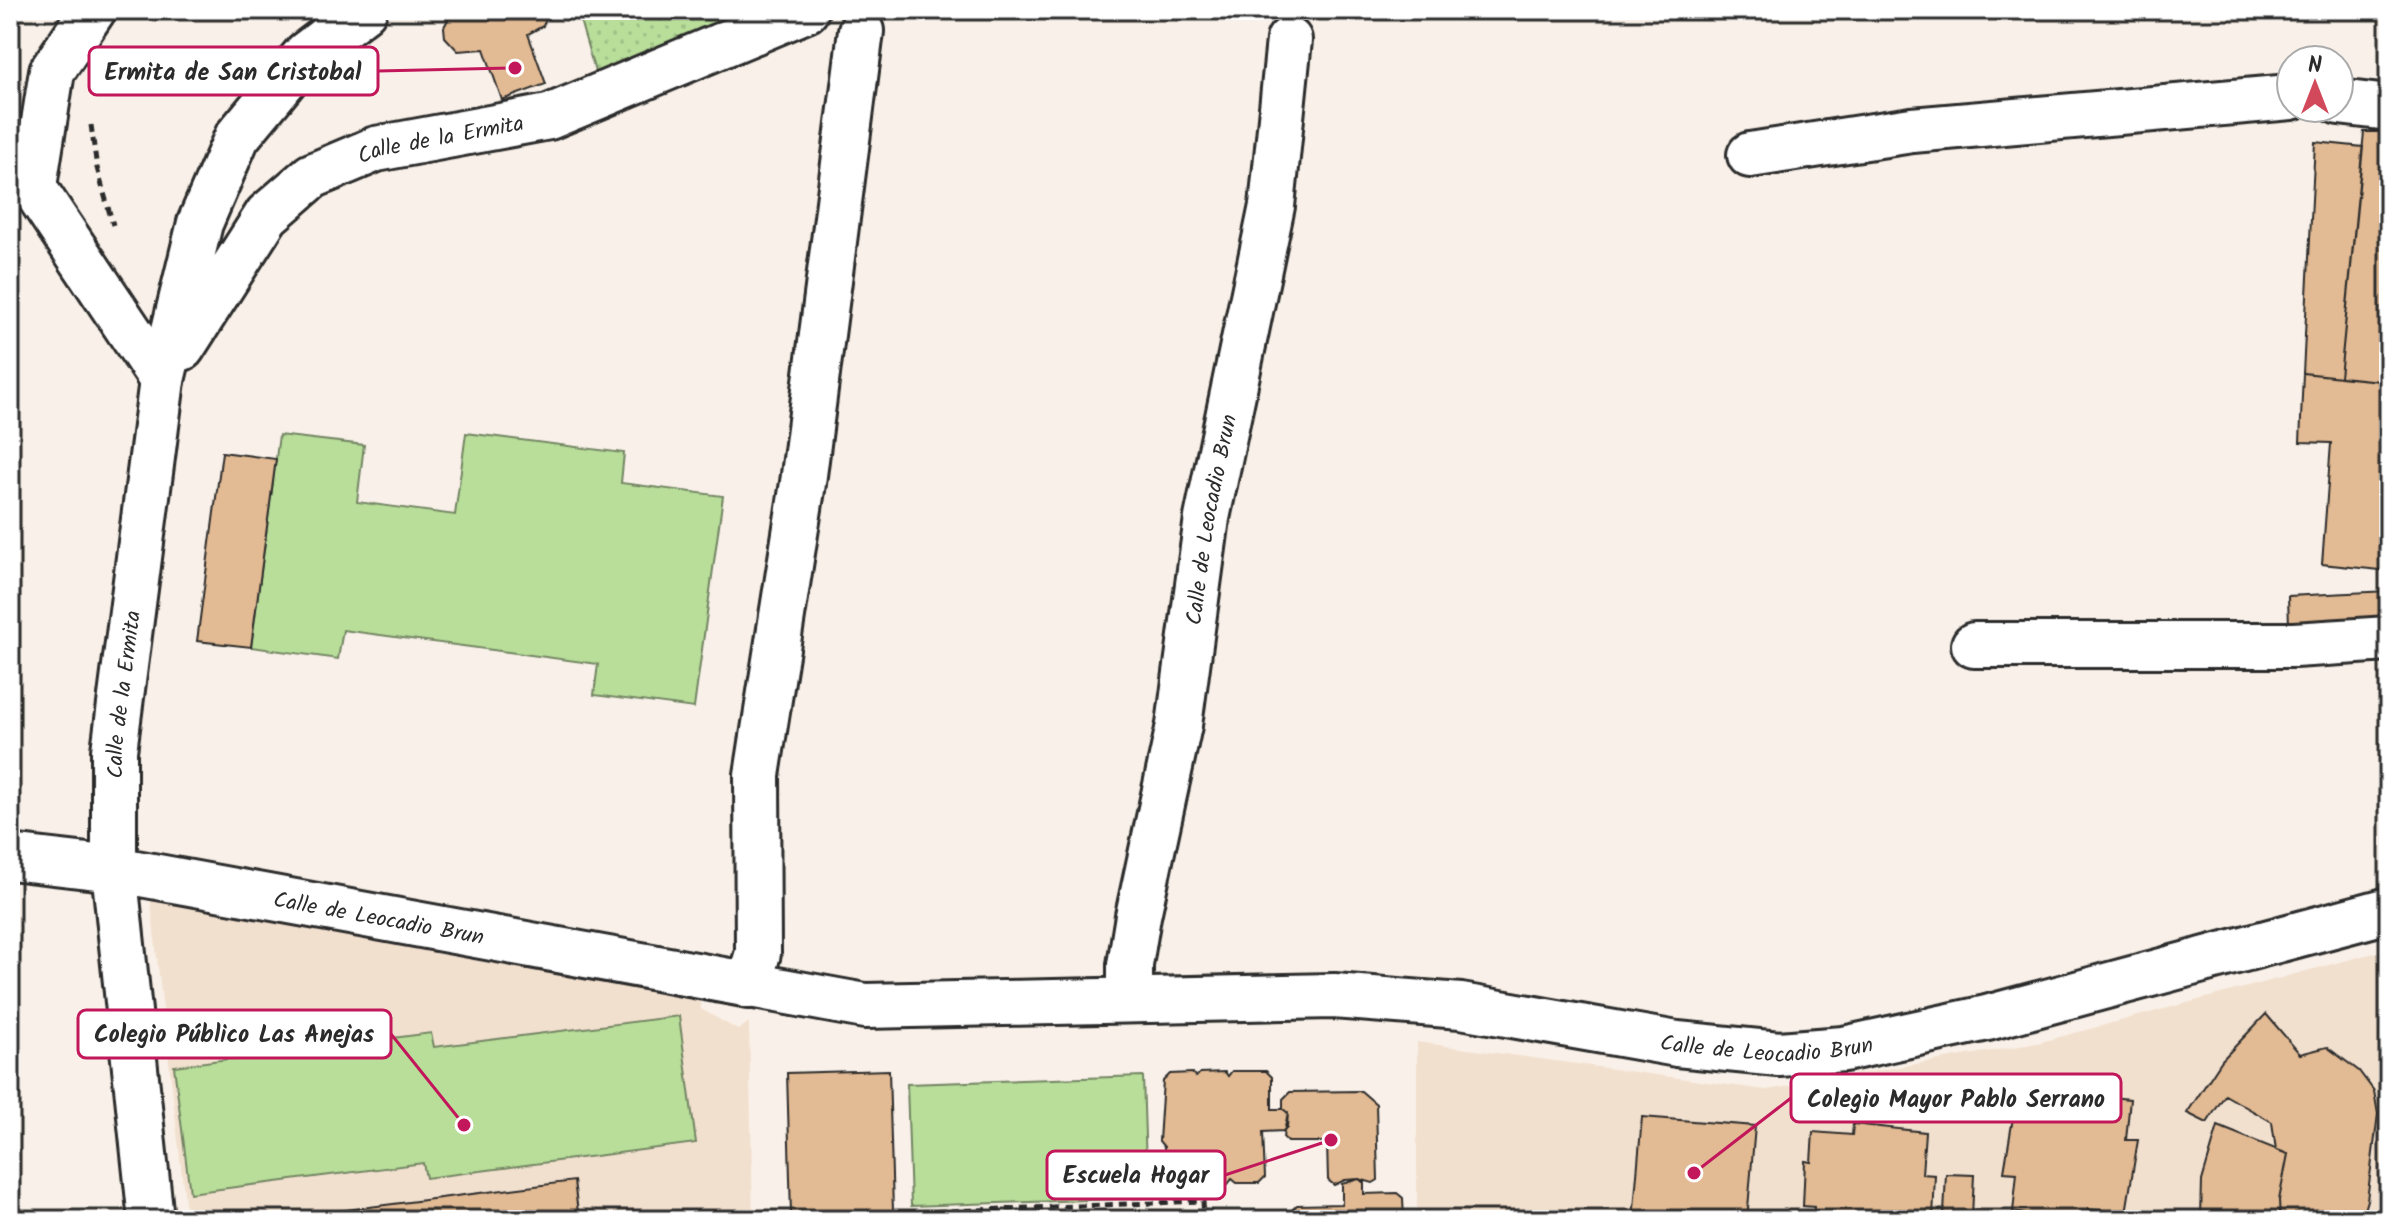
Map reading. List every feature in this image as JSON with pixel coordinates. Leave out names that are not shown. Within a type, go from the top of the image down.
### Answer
[{"type":"street","points":[[93,10],[52,71],[22,169],[162,380]]},
{"type":"street","name":"Calle de la Ermita","points":[[151,1220],[114,869],[114,751],[162,380],[200,223],[218,173],[237,137],[306,54],[364,10]]},
{"type":"street","name":"Calle de la Ermita","points":[[162,380],[267,215],[312,176],[376,149],[549,117],[806,10]]},
{"type":"street","points":[[748,986],[758,953],[757,775],[821,351],[861,31]]},
{"type":"street","name":"Calle de Leocadio Brun","points":[[1130,1000],[1136,928],[1179,725],[1207,518],[1272,206],[1289,40]]},
{"type":"street","points":[[1750,155],[1912,130],[2275,98]]},
{"type":"street","points":[[2355,104],[2389,108]]},
{"type":"street","points":[[1974,645],[2294,645],[2389,639]]},
{"type":"street","name":"Calle de Leocadio Brun","points":[[10,857],[114,869],[865,1006],[1334,996],[1461,1006],[1735,1051],[1808,1053],[1987,1018],[2389,910]]},
{"type":"path","points":[[91,122],[97,168],[115,230]]},
{"type":"path","points":[[902,1220],[902,1213],[1203,1201],[1204,1220]]},
{"type":"shaded area","points":[[150,896],[700,998],[701,1009],[738,1030],[749,1022],[753,1220],[187,1220]]},
{"type":"shaded area","points":[[2389,951],[2389,1220],[1417,1220],[1417,1042],[1766,1090],[2037,1043]]},
{"type":"green space","points":[[577,10],[806,10],[602,96]]},
{"type":"green space","points":[[466,433],[624,453],[621,483],[723,496],[694,708],[594,695],[598,664],[343,630],[338,659],[251,647],[279,435],[364,445],[357,502],[455,515]]},
{"type":"green space","points":[[679,1016],[696,1143],[426,1178],[423,1163],[190,1193],[174,1066],[431,1033],[434,1047]]},
{"type":"green space","points":[[1143,1076],[1147,1198],[911,1206],[907,1084]]},
{"type":"building","points":[[453,10],[550,10],[543,26],[528,34],[546,84],[502,100],[484,49],[458,51],[445,37],[444,27]]},
{"type":"building","points":[[2364,132],[2389,132],[2389,382],[2340,377]]},
{"type":"building","points":[[2315,142],[2363,147],[2340,377],[2303,373]]},
{"type":"building","points":[[2303,373],[2389,382],[2389,571],[2322,564],[2331,443],[2300,442]]},
{"type":"building","points":[[222,452],[276,459],[251,647],[197,641]]},
{"type":"building","points":[[2389,591],[2389,621],[2289,626],[2288,596]]},
{"type":"building","points":[[2266,1014],[2300,1054],[2327,1047],[2359,1071],[2374,1091],[2378,1114],[2367,1200],[2361,1220],[2280,1220],[2279,1200],[2288,1154],[2276,1150],[2272,1122],[2225,1095],[2207,1123],[2187,1113],[2222,1060]]},
{"type":"building","points":[[889,1070],[893,1211],[791,1214],[787,1073]]},
{"type":"building","points":[[1232,1071],[1266,1071],[1272,1077],[1272,1109],[1283,1109],[1288,1113],[1287,1127],[1283,1131],[1263,1132],[1265,1177],[1259,1183],[1237,1183],[1232,1179],[1228,1184],[1206,1185],[1200,1180],[1196,1185],[1172,1185],[1165,1180],[1164,1147],[1159,1141],[1163,1081],[1170,1074],[1192,1073],[1196,1077],[1200,1073],[1225,1072],[1228,1076]]},
{"type":"building","points":[[1361,1091],[1376,1104],[1378,1180],[1373,1183],[1359,1179],[1345,1180],[1334,1185],[1328,1180],[1327,1142],[1288,1142],[1283,1137],[1288,1113],[1283,1109],[1283,1099],[1290,1092]]},
{"type":"building","points":[[2058,1092],[2130,1099],[2126,1140],[2138,1140],[2126,1213],[2088,1209],[2087,1220],[2063,1220],[2013,1212],[2017,1173],[2004,1172],[2016,1099],[2056,1104]]},
{"type":"building","points":[[1642,1117],[1755,1126],[1747,1220],[1633,1220]]},
{"type":"building","points":[[1853,1124],[1925,1132],[1922,1174],[1935,1175],[1933,1218],[1813,1220],[1814,1207],[1803,1206],[1805,1161],[1811,1162],[1813,1132],[1852,1135]]},
{"type":"building","points":[[2218,1126],[2288,1154],[2279,1200],[2280,1220],[2231,1220],[2231,1215],[2201,1218],[2202,1181]]},
{"type":"building","points":[[1946,1174],[1974,1175],[1972,1216],[1944,1214]]},
{"type":"building","points":[[1359,1179],[1364,1183],[1364,1194],[1397,1193],[1403,1198],[1404,1220],[1291,1220],[1291,1211],[1297,1205],[1342,1204],[1342,1184]]},
{"type":"building","points":[[574,1181],[579,1220],[267,1220]]},
{"type":"building","points":[[876,1212],[876,1220],[791,1220],[791,1214]]},
{"type":"place","name":"Ermita de San Cristobal","points":[[515,68]]},
{"type":"place","name":"Colegio Público Las Anejas","points":[[464,1125]]},
{"type":"place","name":"Escuela Hogar","points":[[1331,1140]]},
{"type":"place","name":"Colegio Mayor Pablo Serrano","points":[[1694,1173]]}]
